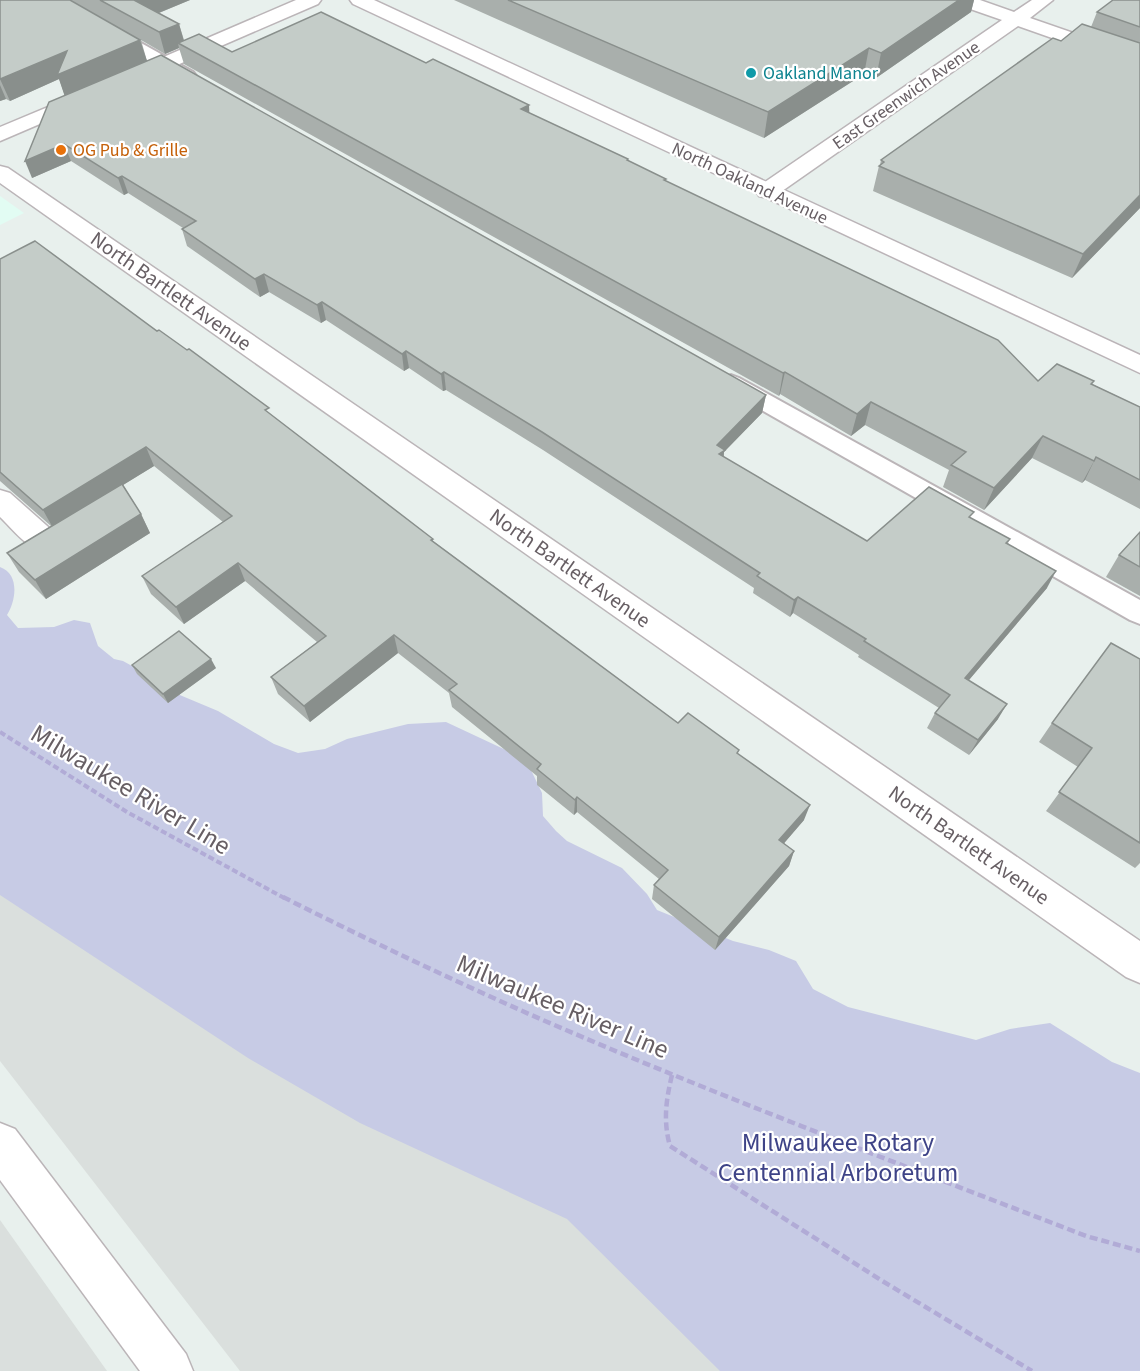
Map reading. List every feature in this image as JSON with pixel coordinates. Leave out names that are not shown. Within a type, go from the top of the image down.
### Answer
[{"type":"street","points":[[0,135],[312,0]]},
{"type":"street","name":"North Oakland Avenue","points":[[359,0],[1140,365]]},
{"type":"street","points":[[962,0],[1140,63]]},
{"type":"street","name":"East Greenwich Avenue","points":[[767,191],[1044,0]]},
{"type":"street","name":"North Bartlett Avenue","points":[[0,172],[1140,963]]},
{"type":"street","points":[[0,500],[45,541]]},
{"type":"street","points":[[0,1144],[169,1371]]},
{"type":"lane","points":[[52,0],[201,84]]},
{"type":"lane","points":[[712,372],[1140,613]]},
{"type":"path","name":"Milwaukee River Line","points":[[0,732],[53,768],[197,854],[365,941],[672,1075],[1086,1236],[1140,1251]]},
{"type":"path","points":[[672,1075],[664,1105],[664,1128],[670,1146],[884,1282],[1032,1371]]},
{"type":"shaded area","points":[[0,196],[24,213],[0,225]]},
{"type":"shaded area","points":[[0,827],[977,1371],[240,1371],[0,1061]]},
{"type":"shaded area","points":[[0,1220],[107,1371],[0,1371]]},
{"type":"green space","name":"Milwaukee Rotary Centennial Arboretum","points":[[0,567],[11,575],[14,596],[7,615],[18,628],[54,627],[74,620],[90,623],[98,646],[114,659],[123,661],[152,677],[163,688],[218,711],[274,744],[298,753],[325,749],[347,739],[408,724],[446,722],[508,751],[531,770],[542,793],[543,816],[556,831],[567,841],[622,868],[647,894],[657,910],[733,941],[769,950],[796,961],[813,989],[848,1007],[976,1040],[1010,1029],[1050,1023],[1112,1062],[1140,1073],[1140,1371],[720,1371],[567,1219],[360,1123],[248,1058],[0,895]]},
{"type":"building","points":[[0,0],[70,0],[140,40],[57,75],[67,51],[0,79]]},
{"type":"building","points":[[100,0],[134,0],[179,24],[159,32]]},
{"type":"building","points":[[508,0],[959,0],[881,53],[869,48],[768,112]]},
{"type":"building","points":[[1113,0],[1140,0],[1140,27],[1097,12]]},
{"type":"building","points":[[321,12],[426,63],[433,59],[529,105],[521,109],[998,340],[1038,381],[1057,364],[1094,381],[1091,384],[1140,407],[1140,480],[1096,457],[1094,461],[1043,436],[994,488],[951,465],[966,452],[871,402],[857,414],[785,372],[783,373],[178,43],[199,34],[232,52]]},
{"type":"building","points":[[1082,24],[1140,43],[1140,195],[1083,254],[879,166],[884,162],[881,160],[1053,38],[1061,41]]},
{"type":"building","points":[[161,55],[766,395],[717,445],[725,450],[719,454],[867,541],[929,487],[974,512],[969,517],[1010,539],[1006,543],[1056,571],[965,678],[1007,704],[978,740],[935,713],[950,695],[864,641],[866,639],[798,597],[794,600],[757,576],[760,573],[542,432],[444,372],[441,374],[406,351],[402,354],[322,302],[317,305],[264,274],[255,279],[182,229],[196,221],[122,176],[118,178],[64,144],[25,161],[49,102]]},
{"type":"building","points":[[35,241],[157,331],[159,330],[187,350],[189,349],[269,408],[265,410],[433,539],[431,540],[678,723],[688,713],[739,750],[737,753],[810,805],[779,840],[794,851],[719,937],[654,885],[668,870],[577,797],[575,800],[537,769],[541,764],[449,690],[457,684],[394,635],[304,706],[271,677],[326,636],[238,563],[176,607],[142,576],[232,516],[146,447],[43,510],[0,472],[0,259]]},
{"type":"building","points":[[122,484],[141,514],[35,580],[7,553]]},
{"type":"building","points":[[1140,532],[1140,567],[1119,555]]},
{"type":"building","points":[[179,631],[211,659],[163,694],[132,665]]},
{"type":"building","points":[[1111,643],[1140,659],[1140,843],[1059,792],[1092,748],[1052,723]]},
{"type":"place","name":"Oakland Manor","points":[[751,73]]},
{"type":"place","name":"OG Pub & Grille","points":[[61,150]]}]
